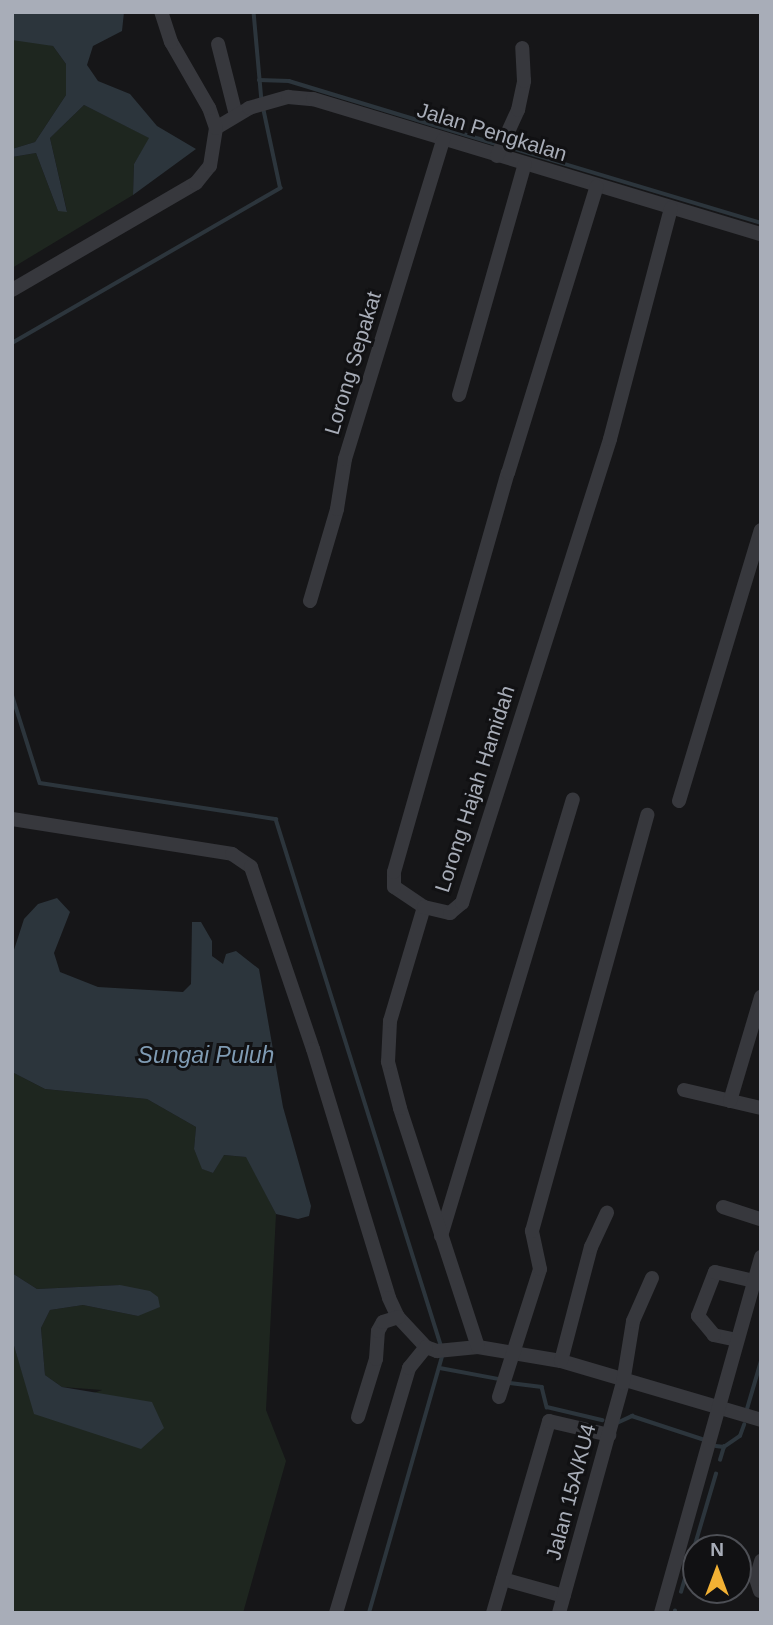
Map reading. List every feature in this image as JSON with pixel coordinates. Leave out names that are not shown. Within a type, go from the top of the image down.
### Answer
[{"type":"street","points":[[12,290],[196,183],[210,166],[216,128],[209,108],[171,42],[161,12]]},
{"type":"street","points":[[218,44],[242,111]]},
{"type":"street","points":[[497,153],[505,131],[518,110],[524,82],[522,48]]},
{"type":"street","name":"Jalan Pengkalan","points":[[216,128],[242,111],[288,97],[313,99],[761,234]]},
{"type":"street","name":"Lorong Sepakat","points":[[310,601],[337,509],[345,459],[443,140]]},
{"type":"street","points":[[459,395],[526,164]]},
{"type":"street","points":[[424,907],[394,887],[394,872],[508,473],[597,186]]},
{"type":"street","name":"Lorong Hajah Hamidah","points":[[478,1347],[400,1108],[387,1041],[424,907],[450,913],[462,903],[610,439],[671,208]]},
{"type":"street","points":[[679,802],[761,530]]},
{"type":"street","points":[[441,1236],[573,800]]},
{"type":"street","points":[[499,1397],[540,1269],[532,1231],[647,815]]},
{"type":"street","points":[[12,819],[232,854],[251,867],[313,1049],[378,1267],[398,1317],[432,1349]]},
{"type":"street","points":[[730,1101],[761,997]]},
{"type":"street","points":[[684,1090],[761,1108]]},
{"type":"street","points":[[723,1207],[761,1219]]},
{"type":"street","points":[[561,1361],[591,1247],[607,1212]]},
{"type":"street","points":[[661,1613],[761,1257]]},
{"type":"street","points":[[737,1340],[714,1335],[698,1316],[715,1272],[754,1281]]},
{"type":"street","name":"Jalan 15A/KU4","points":[[559,1613],[623,1383],[633,1321],[652,1278]]},
{"type":"street","points":[[358,1417],[376,1359],[378,1331],[383,1322],[398,1317]]},
{"type":"street","points":[[336,1613],[409,1368],[432,1349],[478,1347],[561,1361],[623,1383],[761,1420]]},
{"type":"street","points":[[493,1613],[549,1421],[609,1435]]},
{"type":"street","points":[[760,1591],[757,1579],[761,1561]]},
{"type":"street","points":[[503,1579],[564,1596]]},
{"type":"shaded area","points":[[21,38],[53,46],[66,64],[66,95],[35,142],[12,149],[12,40]]},
{"type":"shaded area","points":[[84,105],[150,138],[134,164],[133,195],[12,268],[12,157],[36,153],[58,211],[67,211],[50,138]]},
{"type":"shaded area","points":[[12,1072],[45,1089],[147,1099],[196,1127],[194,1149],[203,1169],[213,1173],[223,1155],[247,1157],[276,1214],[266,1410],[286,1461],[243,1613],[12,1613],[12,1339],[35,1414],[102,1390],[62,1387],[45,1375],[41,1328],[50,1310],[83,1305],[138,1316],[120,1285],[37,1289],[12,1273]]},
{"type":"water","points":[[12,12],[124,12],[122,31],[93,46],[87,65],[98,81],[130,94],[157,126],[196,149],[133,195],[134,164],[149,138],[84,105],[50,138],[67,212],[58,211],[36,153],[12,157],[12,149],[35,142],[66,95],[66,64],[53,46],[12,40]]},
{"type":"water","name":"Sungai Puluh","points":[[57,898],[70,912],[54,953],[60,972],[98,987],[183,992],[191,984],[192,922],[201,922],[212,941],[212,956],[223,964],[226,954],[236,951],[259,969],[283,1107],[311,1206],[309,1216],[298,1219],[276,1214],[246,1157],[224,1155],[213,1173],[202,1169],[194,1149],[196,1127],[147,1099],[45,1089],[12,1072],[12,956],[24,919],[38,904]]},
{"type":"water","points":[[12,1273],[37,1289],[120,1285],[150,1291],[158,1297],[160,1307],[138,1316],[83,1305],[50,1310],[41,1328],[45,1375],[62,1387],[152,1402],[164,1428],[141,1449],[34,1414],[12,1339]]},
{"type":"waterway","points":[[254,12],[262,101]]},
{"type":"waterway","points":[[259,80],[289,81],[497,144]]},
{"type":"waterway","points":[[12,343],[280,188],[263,108]]},
{"type":"waterway","points":[[505,146],[761,223]]},
{"type":"waterway","points":[[12,694],[40,783],[276,819],[442,1348]]},
{"type":"waterway","points":[[369,1613],[442,1356]]},
{"type":"waterway","points":[[747,1409],[761,1361]]},
{"type":"waterway","points":[[440,1368],[499,1379]]},
{"type":"waterway","points":[[510,1383],[542,1387],[547,1407],[602,1420]]},
{"type":"waterway","points":[[617,1423],[632,1416],[702,1439]]},
{"type":"waterway","points":[[720,1460],[724,1447],[740,1436],[744,1425]]},
{"type":"waterway","points":[[716,1446],[724,1447]]},
{"type":"waterway","points":[[681,1592],[716,1474]]}]
